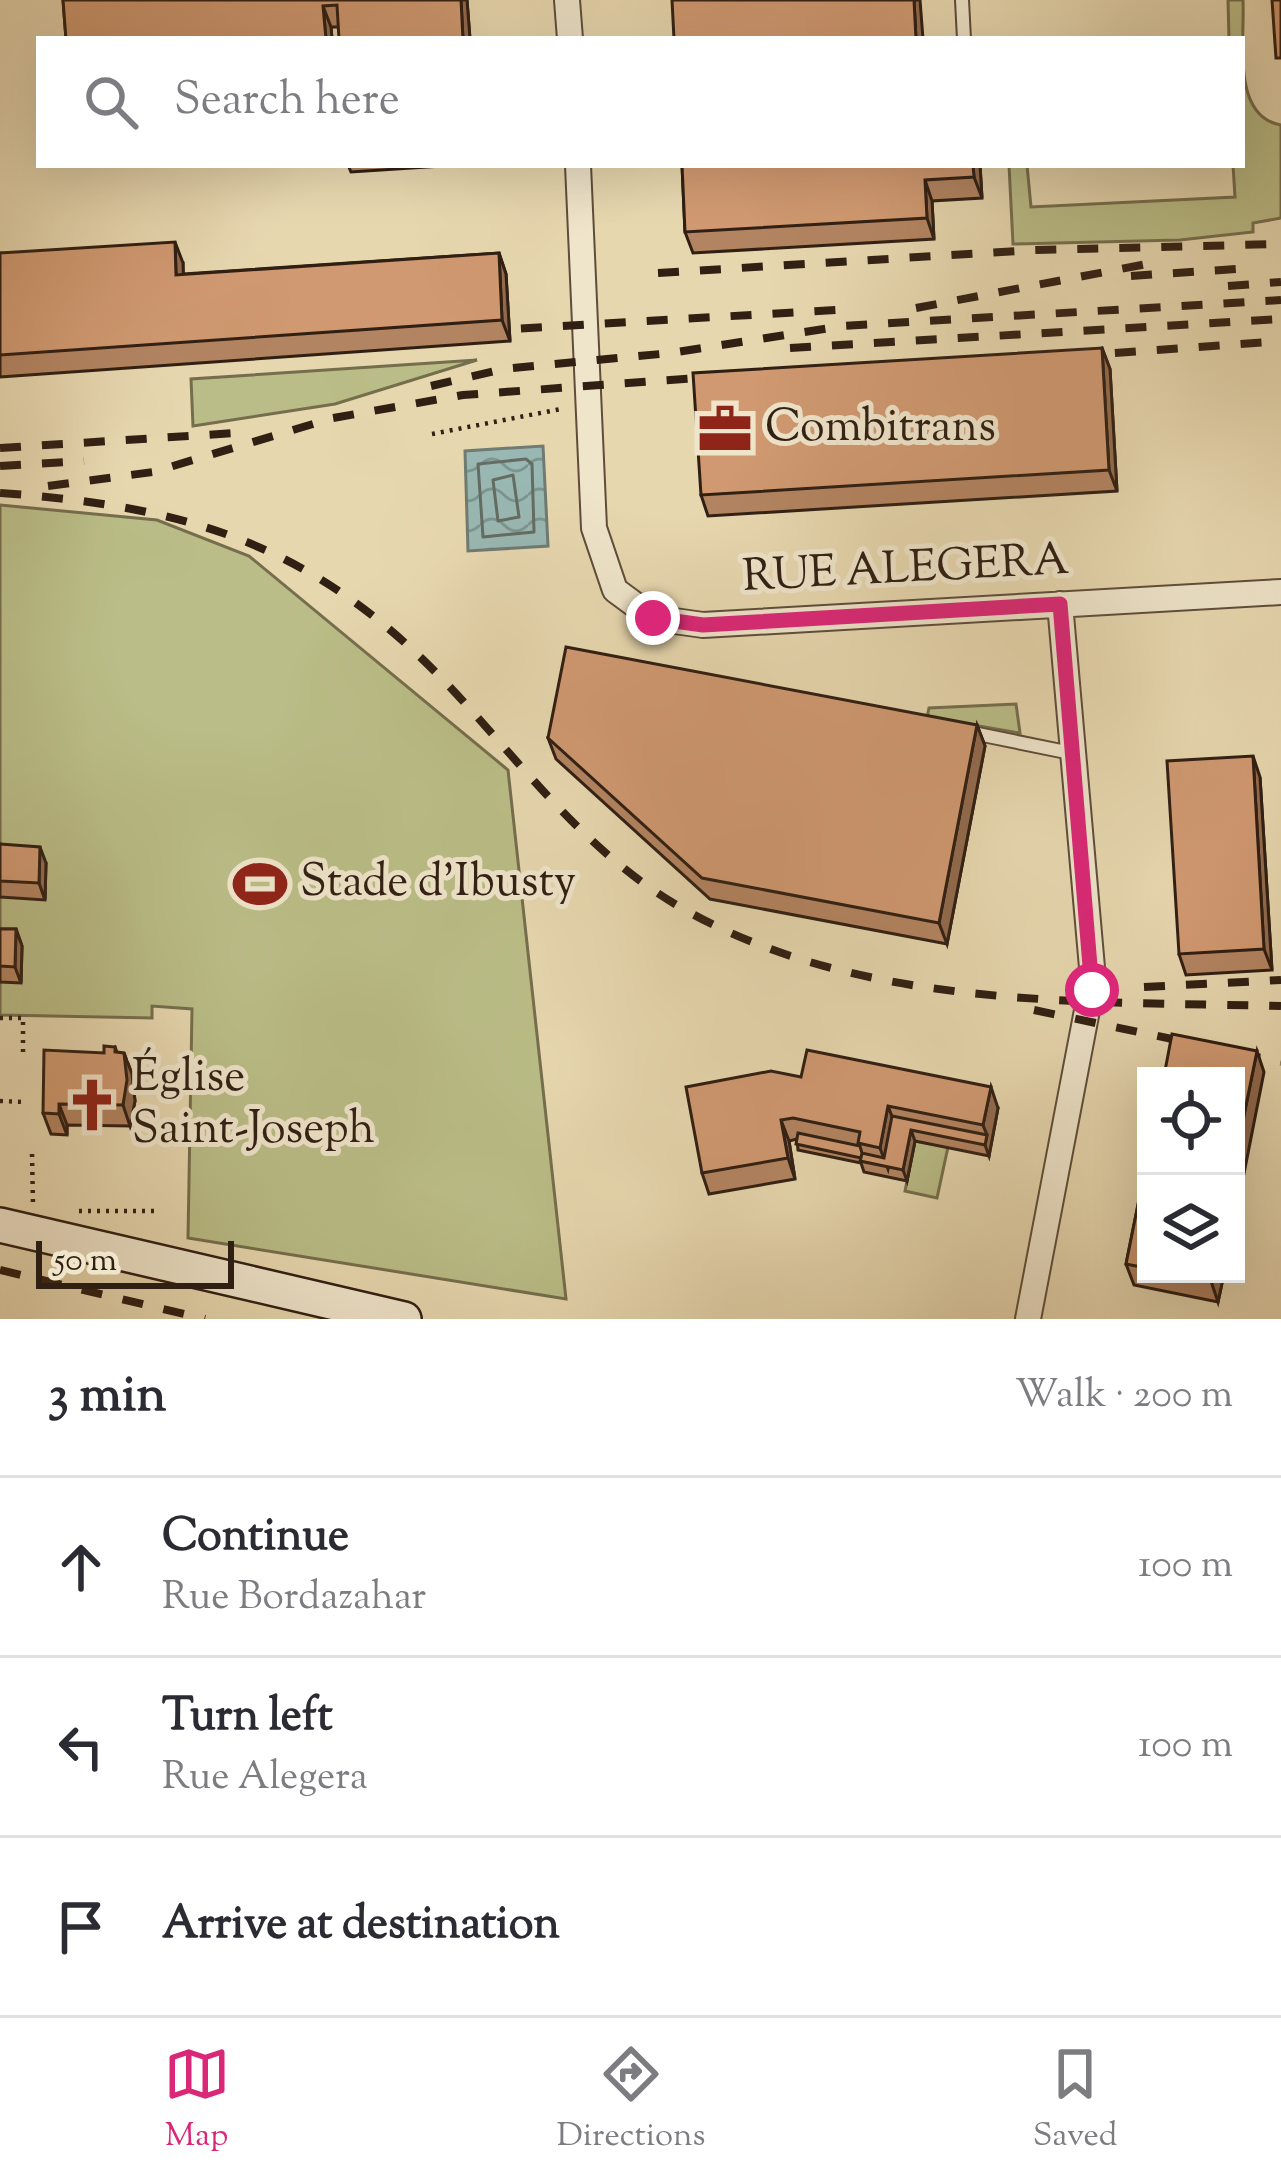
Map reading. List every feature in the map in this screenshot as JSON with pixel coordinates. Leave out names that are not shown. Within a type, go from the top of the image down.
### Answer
[{"type":"street","points":[[567,0],[570,36]]},
{"type":"street","name":"RUE ALEGERA","points":[[578,168],[594,528],[615,590],[653,618],[703,625],[1281,592]]},
{"type":"street","points":[[1028,1319],[1091,1000],[1060,604]]},
{"type":"street","points":[[0,1225],[404,1319]]},
{"type":"lane","points":[[962,0],[964,36]]},
{"type":"lane","points":[[946,728],[1072,753]]},
{"type":"path","points":[[432,434],[559,409],[591,410]]},
{"type":"path","points":[[0,1018],[23,1018],[23,1053]]},
{"type":"path","points":[[0,1101],[24,1102]]},
{"type":"path","points":[[32,1154],[32,1203],[50,1212]]},
{"type":"path","points":[[71,1211],[157,1211]]},
{"type":"green space","points":[[1228,0],[1243,0],[1243,36],[1229,36]]},
{"type":"green space","points":[[1245,78],[1254,107],[1265,119],[1281,125],[1281,218],[1253,223],[1253,232],[1180,240],[1013,244],[1009,168],[1027,168],[1031,207],[1235,197],[1233,168],[1245,168]]},
{"type":"green space","points":[[477,360],[335,404],[193,426],[191,379]]},
{"type":"green space","name":"Stade d'Ibusty","points":[[0,505],[157,520],[249,556],[508,770],[566,1299],[188,1238],[192,1009],[152,1006],[152,1018],[0,1015]]},
{"type":"green space","points":[[1016,704],[1020,733],[927,717],[929,708]]},
{"type":"green space","points":[[915,1141],[948,1147],[937,1198],[905,1191]]},
{"type":"water","points":[[543,446],[548,546],[468,551],[465,451]]},
{"type":"building","points":[[63,0],[461,0],[463,36],[339,36],[337,5],[323,6],[326,36],[66,36]]},
{"type":"building","points":[[672,0],[914,0],[916,36],[674,36]]},
{"type":"building","points":[[1272,0],[1281,0],[1281,58],[1276,58]]},
{"type":"building","points":[[682,168],[973,168],[974,177],[925,180],[927,218],[685,232]]},
{"type":"building","points":[[175,242],[176,275],[499,253],[502,320],[0,355],[0,253]]},
{"type":"building","points":[[1102,348],[1109,470],[701,495],[693,373]]},
{"type":"building","points":[[566,647],[977,725],[939,923],[702,878],[548,738]]},
{"type":"building","points":[[1253,756],[1264,949],[1179,954],[1167,761]]},
{"type":"building","points":[[0,844],[40,847],[39,883],[0,881]]},
{"type":"building","points":[[0,929],[16,929],[15,967],[0,966]]},
{"type":"building","points":[[1172,1034],[1257,1051],[1245,1110],[1245,1067],[1166,1067]]},
{"type":"building","points":[[104,1046],[124,1053],[123,1105],[59,1104],[59,1114],[43,1113],[44,1050],[104,1053]]},
{"type":"building","points":[[807,1050],[991,1087],[983,1125],[888,1106],[880,1148],[858,1143],[860,1132],[793,1118],[781,1120],[788,1158],[702,1173],[686,1087],[771,1071],[801,1077]]},
{"type":"building","points":[[892,1116],[987,1135],[985,1145],[911,1130],[903,1170],[860,1161],[862,1153],[884,1158]]},
{"type":"building","points":[[798,1133],[860,1146],[861,1158],[796,1144]]},
{"type":"building","points":[[1137,1210],[1137,1266],[1126,1264]]},
{"type":"railway","points":[[658,273],[1034,250],[1281,244]]},
{"type":"railway","points":[[916,308],[1152,263]]},
{"type":"railway","points":[[1131,276],[1251,268]]},
{"type":"railway","points":[[1228,286],[1281,282]]},
{"type":"railway","points":[[431,386],[503,369],[671,353],[843,326],[1281,300]]},
{"type":"railway","points":[[479,331],[851,309]]},
{"type":"railway","points":[[790,348],[1281,319]]},
{"type":"railway","points":[[1073,356],[1281,341]]},
{"type":"railway","points":[[48,486],[153,472],[333,418],[463,395],[726,376]]},
{"type":"railway","points":[[0,448],[251,432]]},
{"type":"railway","points":[[0,466],[84,461]]},
{"type":"railway","points":[[0,493],[73,500],[202,526],[259,547],[314,575],[367,611],[418,655],[567,816],[620,865],[680,907],[749,941],[821,965],[973,993],[1050,1000],[1281,1006]]},
{"type":"railway","points":[[1144,987],[1281,980]]},
{"type":"railway","points":[[1034,1010],[1281,1062]]},
{"type":"railway","points":[[0,1270],[205,1319]]},
{"type":"place","name":"Combitrans","points":[[725,429]]},
{"type":"place","name":"Stade d'Ibusty","points":[[260,884]]},
{"type":"place","name":"Église Saint-Joseph","points":[[92,1105]]},
{"type":"route","points":[[653,618],[703,625],[1060,604],[1092,990]]}]
